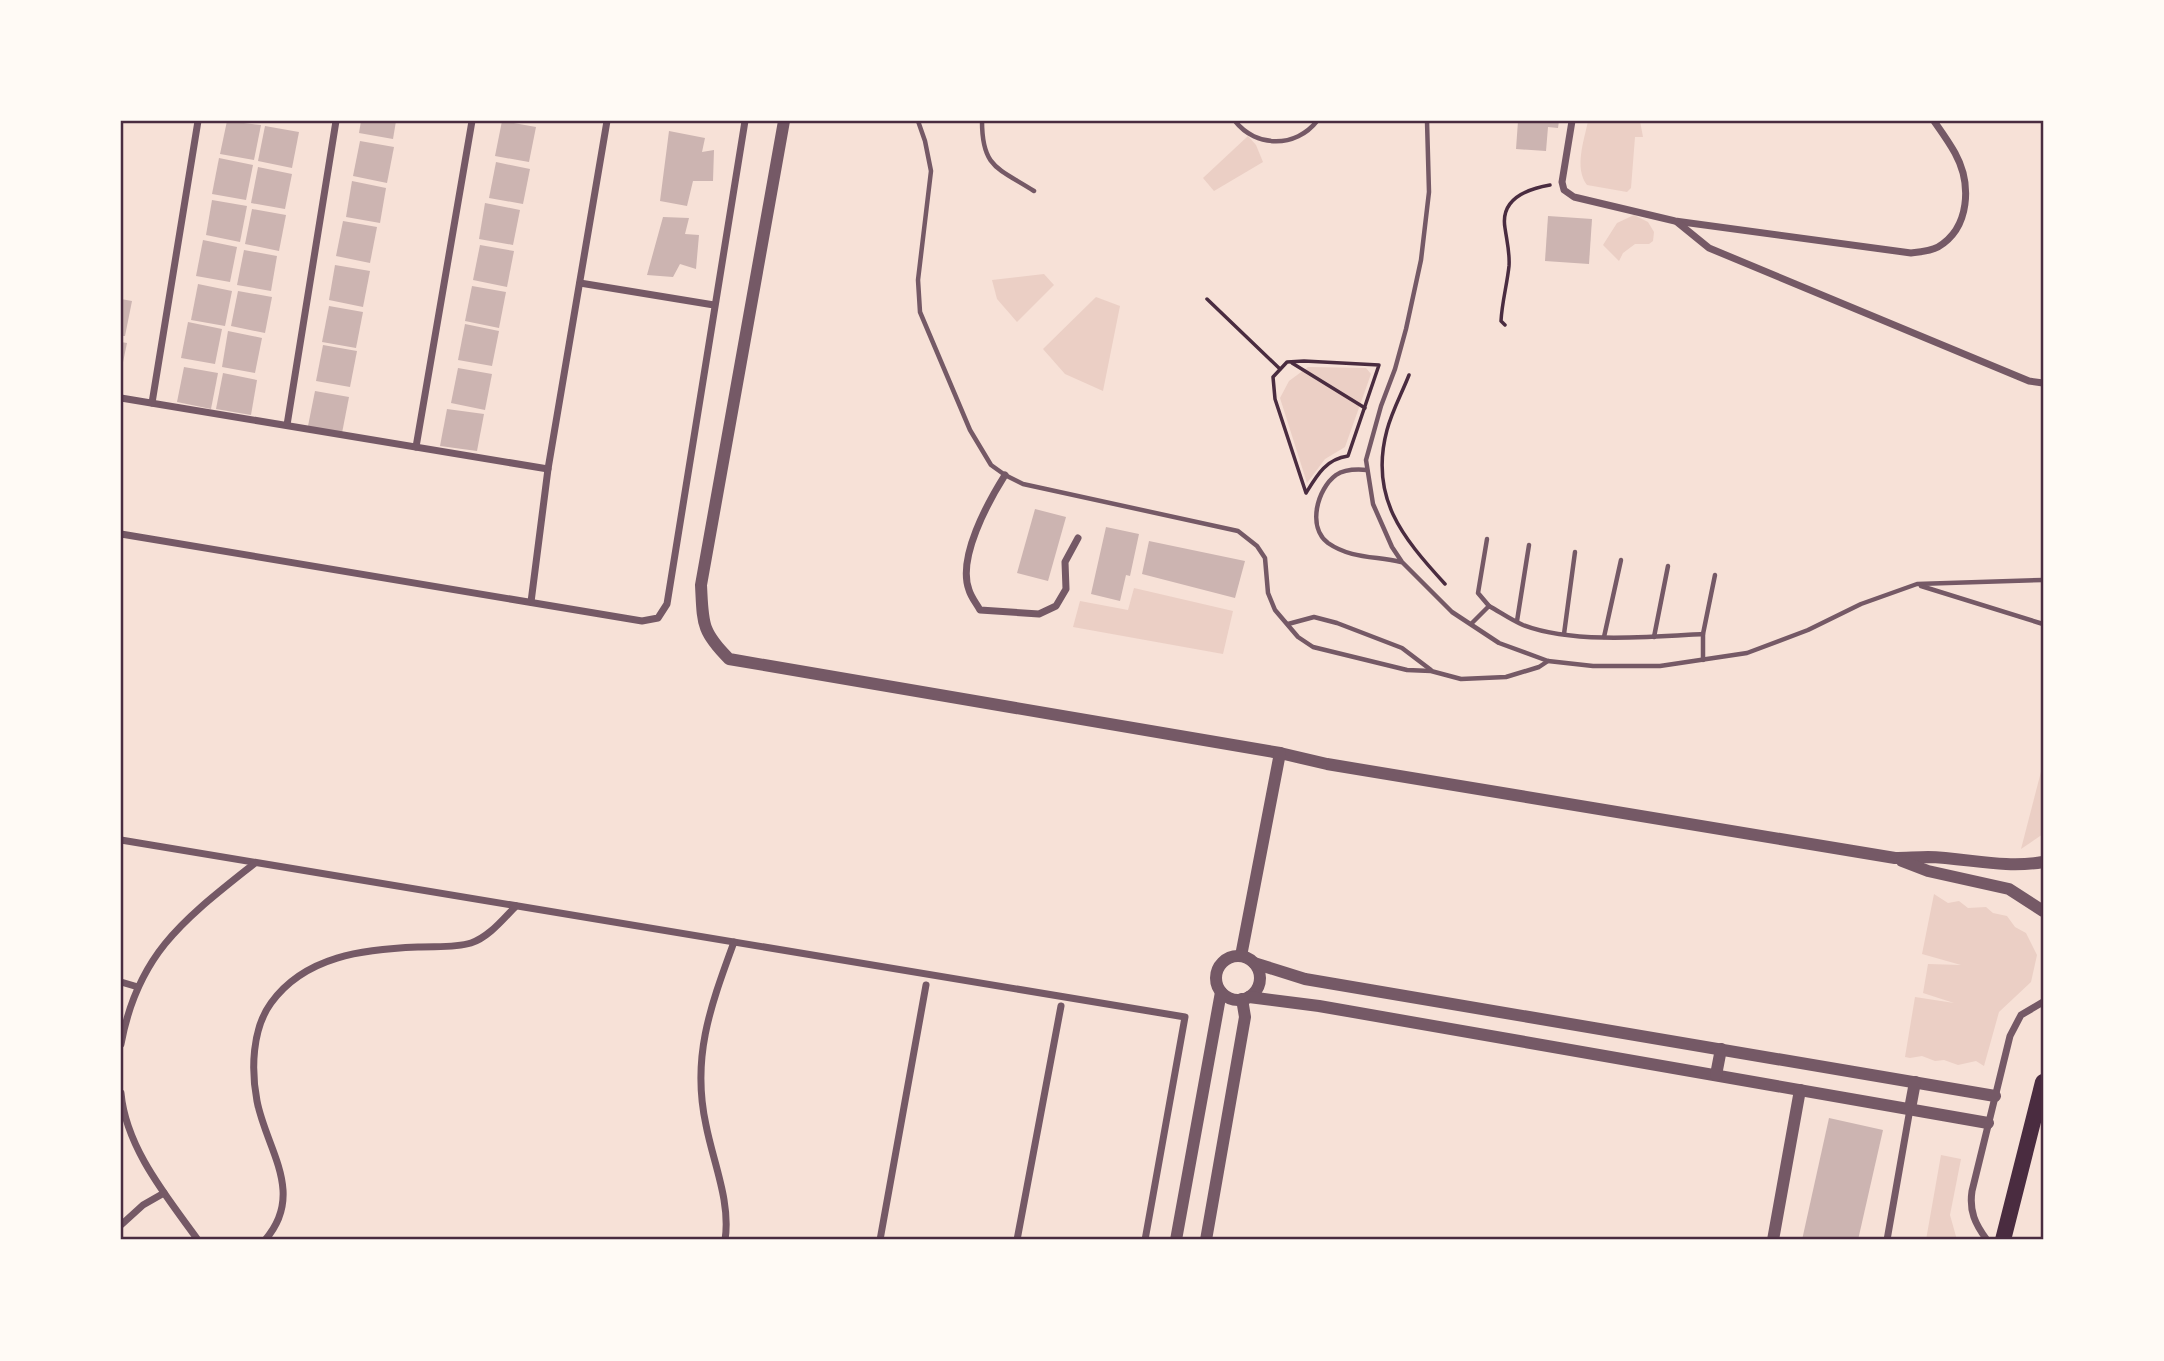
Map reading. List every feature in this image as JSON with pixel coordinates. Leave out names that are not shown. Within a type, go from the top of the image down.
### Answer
[{"type":"highway","points":[[2003,1240],[2043,1082]]},
{"type":"street","points":[[152,403],[198,121]]},
{"type":"street","points":[[287,425],[336,121]]},
{"type":"street","points":[[416,447],[472,121]]},
{"type":"street","points":[[531,602],[548,469],[607,121]]},
{"type":"street","points":[[121,534],[647,622],[658,618],[666,610],[745,121]]},
{"type":"street","points":[[784,121],[701,585],[703,624],[714,643],[729,659],[1280,753],[1327,764],[1895,858],[1930,857],[1997,865],[2043,862]]},
{"type":"street","points":[[1572,121],[1562,182],[1564,190],[1573,197],[1675,221],[1911,253],[1937,248],[1956,232],[1965,209],[1966,185],[1956,155],[1934,121]]},
{"type":"street","points":[[1675,221],[1709,248],[2029,381],[2043,383]]},
{"type":"street","points":[[580,283],[714,305]]},
{"type":"street","points":[[121,398],[548,469]]},
{"type":"street","points":[[1005,475],[985,508],[968,558],[968,588],[980,610],[1039,614],[1056,606],[1066,589],[1065,562],[1078,538]]},
{"type":"street","points":[[1241,956],[1280,753]]},
{"type":"street","points":[[121,840],[1185,1017],[1145,1240]]},
{"type":"street","points":[[1895,858],[1928,871],[2009,889],[2043,912]]},
{"type":"street","points":[[121,1044],[125,1019],[155,955],[180,926],[256,863]]},
{"type":"street","points":[[265,1240],[274,1230],[281,1210],[284,1185],[257,1102],[254,1074],[259,1027],[268,1006],[285,985],[303,971],[321,963],[374,950],[453,946],[472,942],[488,934],[516,906]]},
{"type":"street","points":[[725,1240],[727,1225],[719,1177],[705,1124],[700,1082],[703,1040],[734,942]]},
{"type":"street","points":[[1988,1124],[1319,1006],[1234,999],[1221,992],[1217,985],[1217,970],[1227,959],[1241,956],[1254,963],[1305,979],[1995,1097]]},
{"type":"street","points":[[1206,1240],[1245,1017],[1245,998],[1258,985],[1258,970],[1254,963]]},
{"type":"street","points":[[121,982],[138,987]]},
{"type":"street","points":[[880,1240],[926,985]]},
{"type":"street","points":[[1176,1240],[1221,992]]},
{"type":"street","points":[[1987,1240],[1973,1219],[1970,1201],[1988,1124],[2015,1022],[2026,1009],[2043,1002]]},
{"type":"street","points":[[1017,1240],[1061,1006]]},
{"type":"street","points":[[1716,1075],[1721,1049]]},
{"type":"street","points":[[1887,1240],[1915,1082]]},
{"type":"street","points":[[1773,1240],[1800,1090]]},
{"type":"street","points":[[121,1093],[122,1113],[136,1145],[164,1193],[198,1240]]},
{"type":"street","points":[[121,1225],[164,1193]]},
{"type":"lane","points":[[918,121],[926,141],[930,172],[918,280],[920,312],[970,430],[991,465],[1023,484],[1238,530],[1257,546],[1265,558],[1268,593],[1275,610],[1298,637],[1313,646],[1407,670],[1432,671],[1461,679],[1506,677],[1539,667],[1548,661]]},
{"type":"lane","points":[[982,121],[982,142],[990,163],[1034,191]]},
{"type":"lane","points":[[1235,121],[1250,135],[1266,141],[1282,142],[1298,137],[1317,121]]},
{"type":"lane","points":[[1427,121],[1429,192],[1420,260],[1406,329],[1366,460],[1373,504],[1385,535],[1402,562],[1452,612],[1499,643],[1548,661],[1593,666],[1660,666],[1747,653],[1808,630],[1861,604],[1917,584],[2043,579]]},
{"type":"lane","points":[[1367,470],[1351,469],[1341,472],[1326,486],[1317,508],[1321,533],[1325,541],[1353,556],[1382,557],[1402,562]]},
{"type":"lane","points":[[1487,539],[1478,593],[1489,606],[1517,621],[1564,634],[1604,637],[1703,634]]},
{"type":"lane","points":[[1517,621],[1528,545]]},
{"type":"lane","points":[[1564,634],[1574,552]]},
{"type":"lane","points":[[1604,637],[1620,560]]},
{"type":"lane","points":[[1654,637],[1668,566]]},
{"type":"lane","points":[[1703,660],[1703,634],[1715,575]]},
{"type":"lane","points":[[1917,584],[2043,624]]},
{"type":"lane","points":[[1471,624],[1489,606]]},
{"type":"lane","points":[[1288,624],[1314,617],[1337,623],[1402,648],[1432,671]]},
{"type":"path","points":[[1505,325],[1501,321],[1501,313],[1509,268],[1509,248],[1504,225],[1509,205],[1525,190],[1562,182]]},
{"type":"path","points":[[1206,299],[1280,369]]},
{"type":"path","points":[[1290,362],[1365,408]]},
{"type":"path","points":[[1290,362],[1379,365],[1348,456],[1340,457],[1322,468],[1306,493],[1275,399],[1273,377],[1290,362]]},
{"type":"path","points":[[1409,375],[1387,429],[1381,466],[1388,506],[1411,547],[1445,583]]},
{"type":"shaded area","points":[[1588,121],[1640,121],[1643,137],[1635,137],[1631,188],[1627,192],[1587,185],[1583,178],[1581,154]]},
{"type":"shaded area","points":[[1248,136],[1256,145],[1263,162],[1214,191],[1203,178]]},
{"type":"shaded area","points":[[1634,215],[1648,222],[1654,232],[1653,241],[1649,244],[1635,244],[1623,253],[1619,261],[1603,245],[1617,223]]},
{"type":"shaded area","points":[[1044,274],[1054,285],[1017,322],[997,299],[992,280]]},
{"type":"shaded area","points":[[1096,297],[1120,306],[1103,391],[1065,374],[1043,349]]},
{"type":"shaded area","points":[[1308,367],[1366,368],[1371,374],[1345,447],[1325,459],[1307,483],[1280,398],[1289,381]]},
{"type":"shaded area","points":[[1134,588],[1233,611],[1223,654],[1073,627],[1080,601],[1128,610]]},
{"type":"shaded area","points":[[2043,764],[2043,834],[2021,849]]},
{"type":"shaded area","points":[[1934,894],[1948,903],[1959,901],[1968,908],[1986,907],[1993,913],[2007,916],[2015,927],[2026,933],[2037,955],[2031,982],[1999,1012],[1984,1066],[1976,1061],[1958,1065],[1922,1056],[1905,1057],[1915,997],[1954,1003],[1923,993],[1928,964],[1961,965],[1922,954]]},
{"type":"shaded area","points":[[1941,1155],[1961,1159],[1950,1215],[1957,1240],[1926,1240]]},
{"type":"building","points":[[227,121],[261,125],[254,160],[220,154]]},
{"type":"building","points":[[361,121],[396,121],[393,139],[359,133]]},
{"type":"building","points":[[502,121],[536,127],[529,162],[495,156]]},
{"type":"building","points":[[1518,121],[1559,121],[1558,128],[1548,127],[1546,151],[1516,149]]},
{"type":"building","points":[[265,126],[299,132],[292,168],[258,161]]},
{"type":"building","points":[[669,131],[705,138],[702,152],[714,150],[713,181],[693,181],[687,206],[660,201]]},
{"type":"building","points":[[360,141],[394,147],[387,183],[353,176]]},
{"type":"building","points":[[219,158],[253,165],[246,200],[212,194]]},
{"type":"building","points":[[496,162],[530,169],[523,204],[489,198]]},
{"type":"building","points":[[258,167],[292,174],[285,209],[251,203]]},
{"type":"building","points":[[352,181],[386,188],[380,223],[346,217]]},
{"type":"building","points":[[212,200],[247,206],[240,242],[206,235]]},
{"type":"building","points":[[485,203],[520,210],[513,245],[479,239]]},
{"type":"building","points":[[252,209],[286,215],[279,251],[245,244]]},
{"type":"building","points":[[1548,216],[1592,219],[1589,264],[1545,261]]},
{"type":"building","points":[[663,217],[689,218],[685,234],[699,235],[696,269],[680,264],[673,277],[647,275]]},
{"type":"building","points":[[343,221],[377,227],[370,263],[336,256]]},
{"type":"building","points":[[203,240],[237,247],[230,282],[196,276]]},
{"type":"building","points":[[480,245],[514,251],[507,287],[473,280]]},
{"type":"building","points":[[244,250],[277,256],[271,291],[237,285]]},
{"type":"building","points":[[335,265],[370,271],[363,307],[329,300]]},
{"type":"building","points":[[198,284],[232,291],[225,326],[191,320]]},
{"type":"building","points":[[472,286],[506,292],[499,328],[465,321]]},
{"type":"building","points":[[238,291],[272,297],[265,333],[231,326]]},
{"type":"building","points":[[121,299],[132,301],[125,336],[121,336]]},
{"type":"building","points":[[329,306],[363,312],[356,348],[322,342]]},
{"type":"building","points":[[188,322],[222,329],[215,364],[181,358]]},
{"type":"building","points":[[465,324],[499,331],[492,366],[458,360]]},
{"type":"building","points":[[228,331],[262,338],[255,373],[222,367]]},
{"type":"building","points":[[121,342],[127,343],[122,367],[121,367]]},
{"type":"building","points":[[323,345],[357,351],[350,387],[316,381]]},
{"type":"building","points":[[184,367],[218,373],[211,409],[177,402]]},
{"type":"building","points":[[458,368],[492,374],[485,410],[451,403]]},
{"type":"building","points":[[223,373],[257,380],[251,415],[216,409]]},
{"type":"building","points":[[315,391],[349,397],[342,433],[308,426]]},
{"type":"building","points":[[447,409],[484,414],[477,451],[440,446]]},
{"type":"building","points":[[1035,509],[1066,517],[1048,581],[1017,573]]},
{"type":"building","points":[[1106,527],[1139,534],[1130,576],[1126,575],[1120,601],[1091,594]]},
{"type":"building","points":[[1149,541],[1245,561],[1235,598],[1142,574]]},
{"type":"building","points":[[1829,1118],[1883,1130],[1858,1240],[1802,1240]]}]
